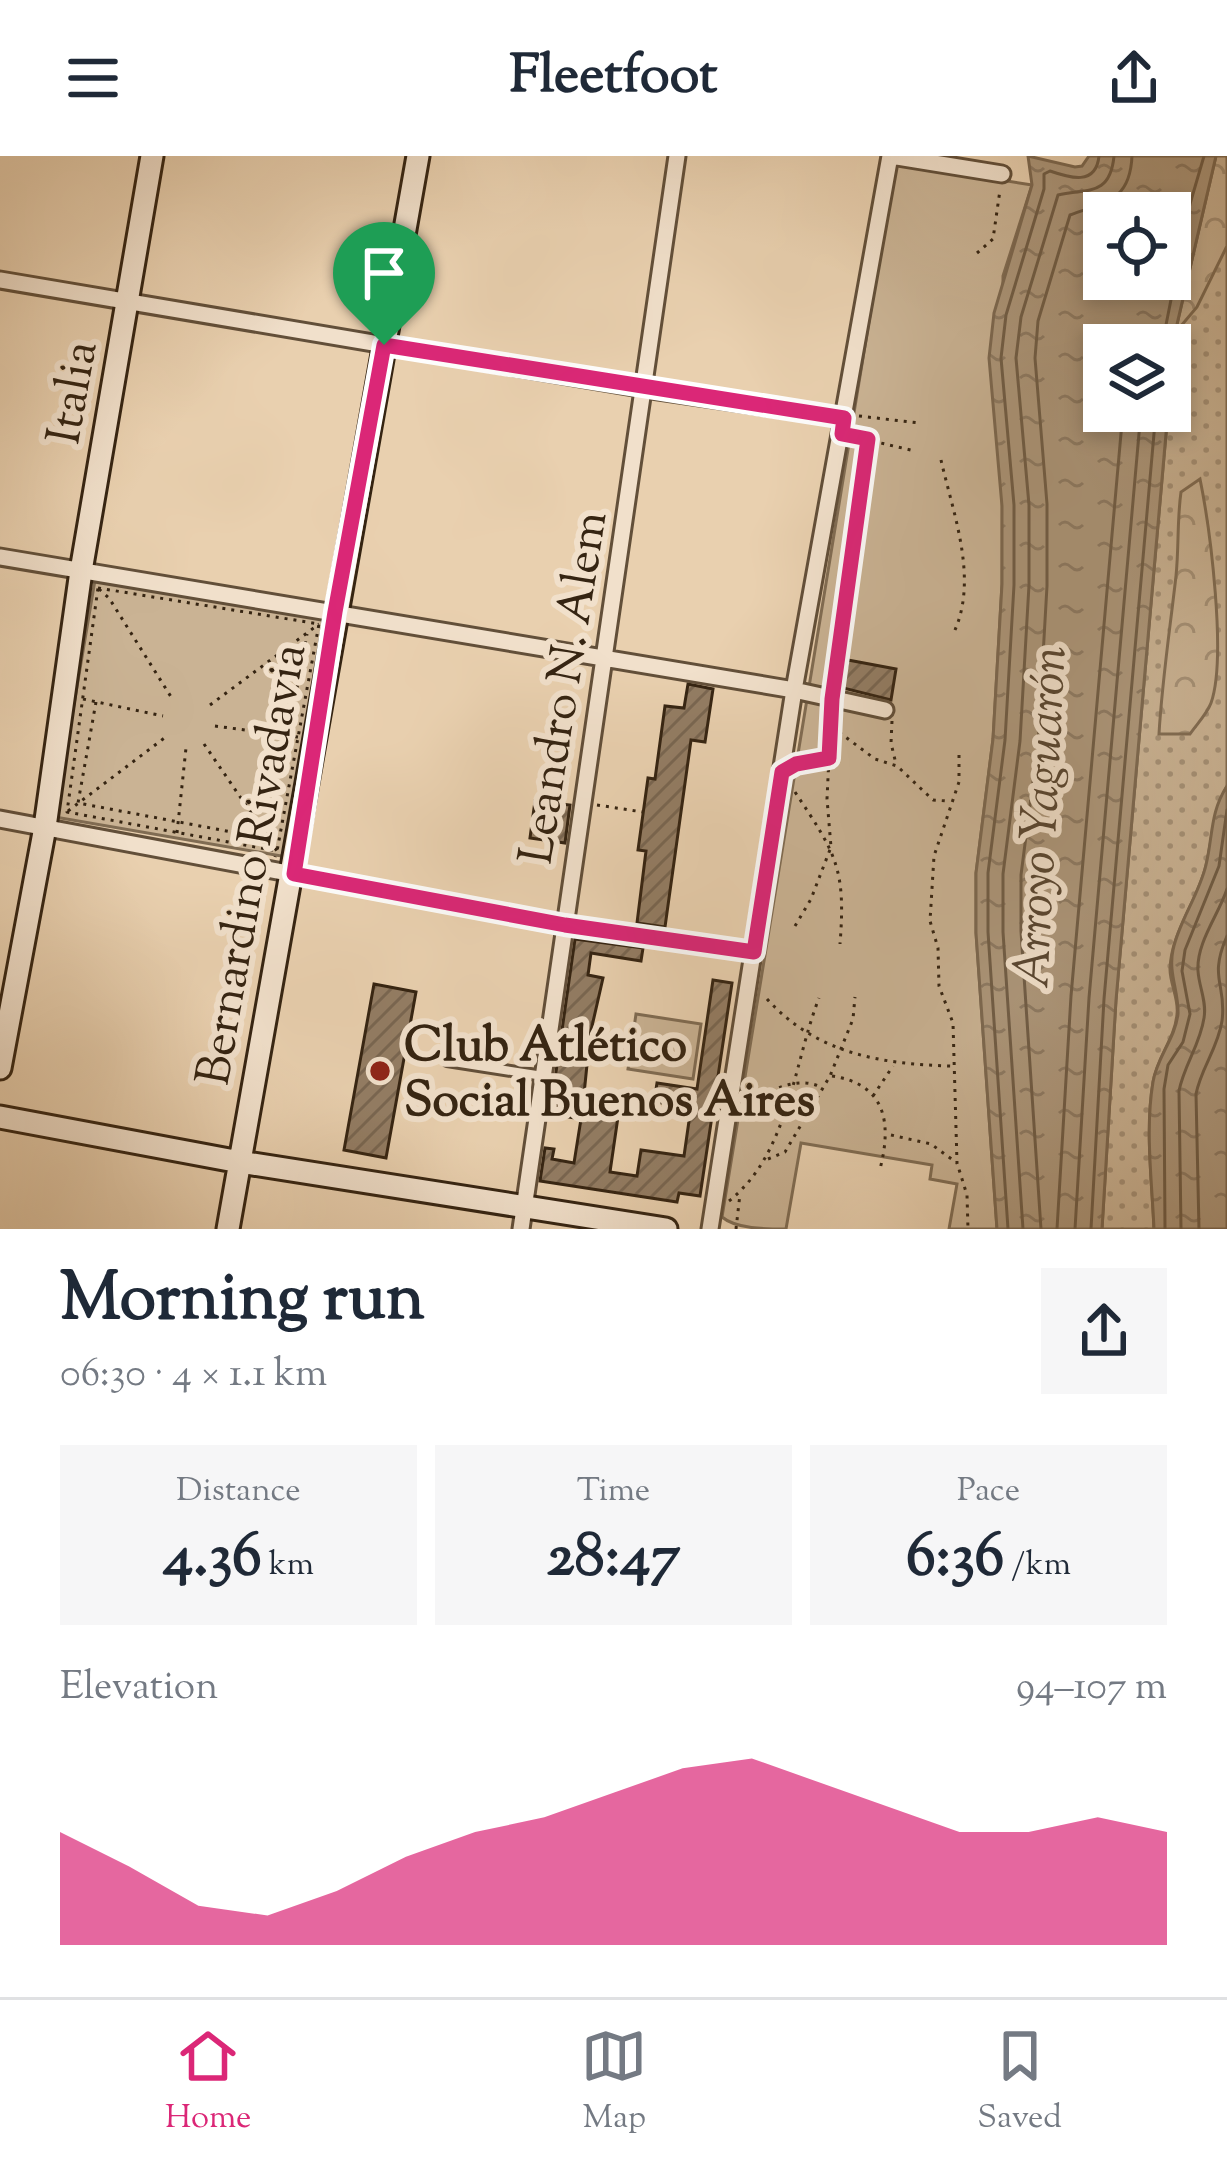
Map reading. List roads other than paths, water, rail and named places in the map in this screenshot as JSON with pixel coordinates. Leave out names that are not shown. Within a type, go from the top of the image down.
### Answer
[{"type":"street","name":"Italia","points":[[0,1069],[45,827],[81,571],[152,156]]},
{"type":"street","name":"Bernardino Rivadavia","points":[[228,1229],[327,618],[418,156]]},
{"type":"street","name":"Leandro N. Alem","points":[[521,1229],[677,156]]},
{"type":"street","points":[[720,1225],[729,1110],[794,690],[890,156],[1002,174]]},
{"type":"street","points":[[0,280],[844,422]]},
{"type":"street","points":[[0,557],[327,618],[794,690],[889,714]]},
{"type":"street","points":[[0,819],[565,925],[754,952]]},
{"type":"street","points":[[0,1117],[240,1162],[666,1229]]},
{"type":"lane","points":[[447,1061],[542,1076]]},
{"type":"water","name":"Arroyo Yaguarón","points":[[1028,156],[1075,167],[1089,156],[1216,156],[1191,264],[1191,192],[1083,192],[1083,300],[1183,300],[1177,324],[1083,324],[1083,432],[1166,432],[1116,1000],[1102,1229],[997,1229],[976,933],[976,873],[993,739],[1002,584],[1002,506],[989,358],[994,313],[1032,185]]},
{"type":"water","points":[[1227,786],[1227,1229],[1154,1229],[1151,1100],[1155,1073],[1178,1014],[1173,950],[1203,876],[1215,815]]},
{"type":"place","name":"Club Atlético Social Buenos Aires","points":[[380,1071]]}]
